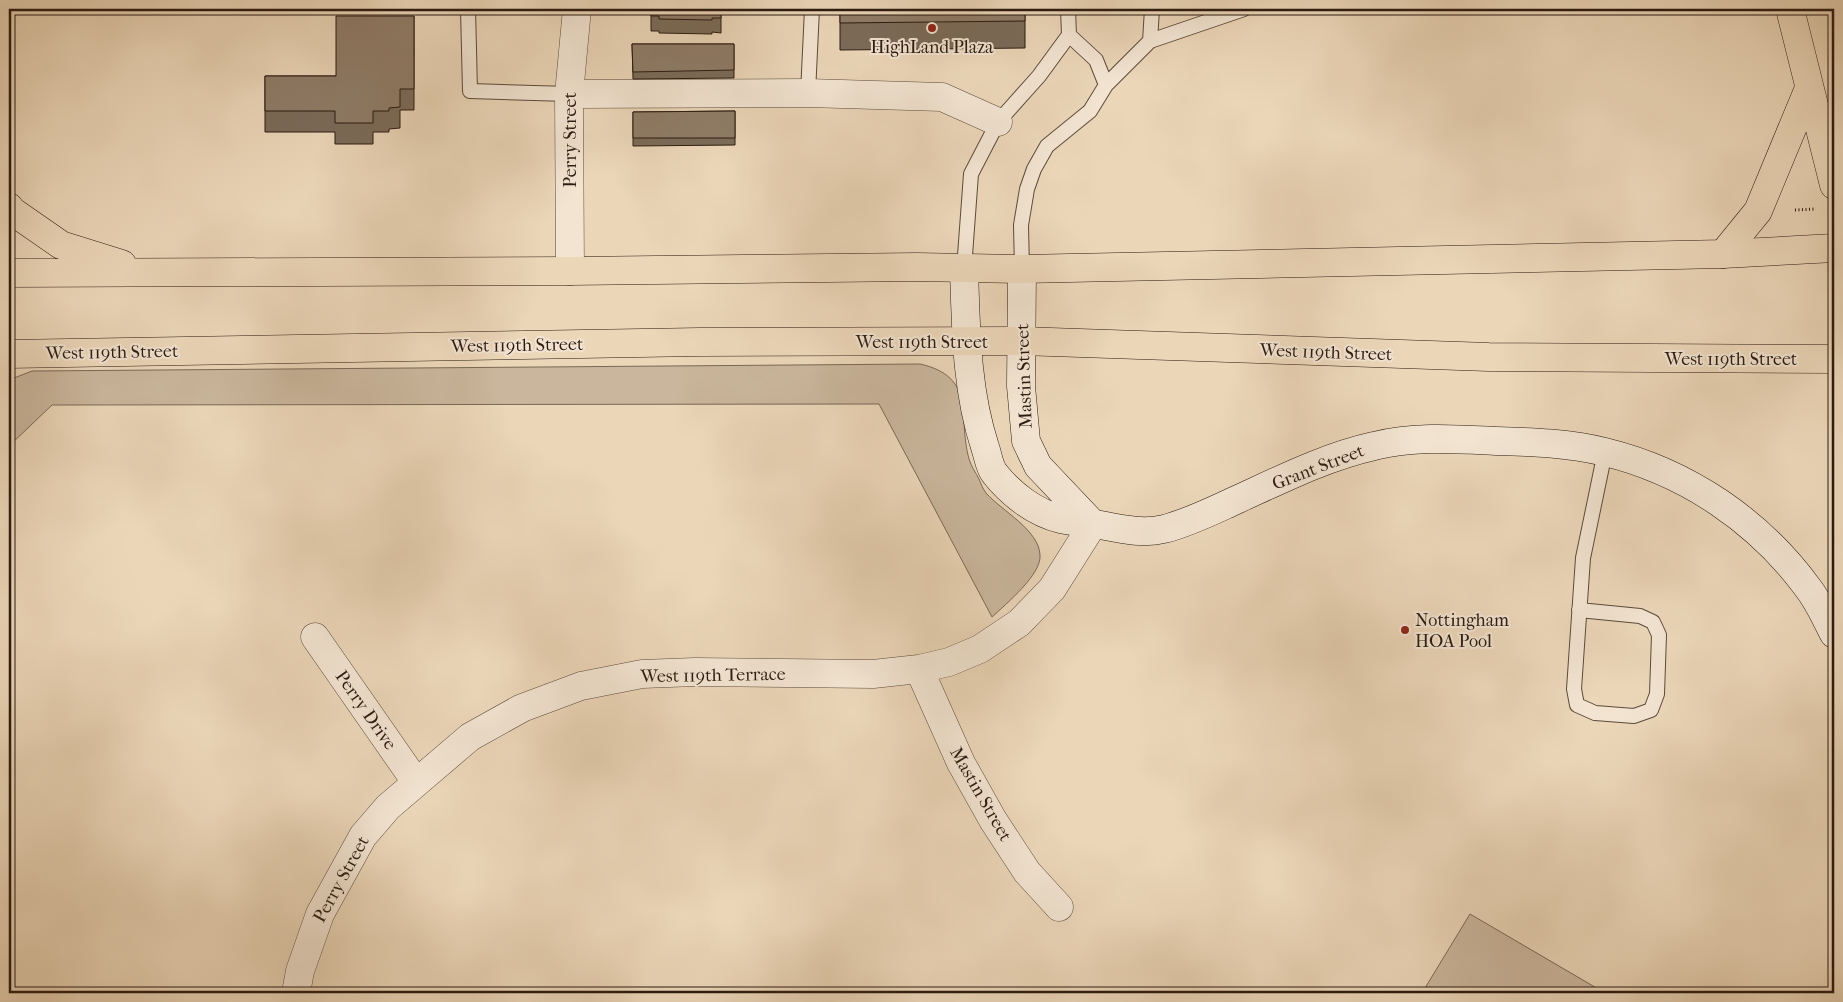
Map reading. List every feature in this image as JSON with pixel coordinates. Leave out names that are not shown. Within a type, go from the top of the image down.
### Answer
[{"type":"main road","points":[[1790,9],[1809,88],[1828,197]]},
{"type":"main road","points":[[1723,254],[1758,211],[1809,88]]},
{"type":"main road","points":[[9,207],[61,245],[150,272]]},
{"type":"main road","points":[[9,273],[570,271],[917,267],[1022,269],[1723,254],[1834,248]]},
{"type":"main road","name":"West 119th Street","points":[[9,354],[700,342],[1021,341],[1489,357],[1834,359]]},
{"type":"street","name":"Perry Street","points":[[570,271],[569,94],[577,9]]},
{"type":"street","points":[[569,94],[808,93],[942,97],[998,122]]},
{"type":"street","points":[[919,669],[949,662],[980,649],[1019,624],[1052,590],[1094,524],[1058,519],[1024,503],[993,472],[981,434],[971,386],[966,342],[964,268]]},
{"type":"street","name":"Mastin Street","points":[[1022,269],[1021,386],[1026,441],[1038,466],[1094,524]]},
{"type":"street","name":"Grant Street","points":[[1094,524],[1121,530],[1162,530],[1211,512],[1340,455],[1376,445],[1405,440],[1434,438],[1569,445],[1606,452],[1664,472],[1723,504],[1750,524],[1784,558],[1810,590],[1834,634]]},
{"type":"street","name":"Perry Drive","points":[[316,637],[416,782]]},
{"type":"street","name":"Mastin Street","points":[[919,669],[961,763],[993,820],[1028,872],[1059,907]]},
{"type":"street","name":"West 119th Terrace","points":[[416,782],[470,737],[522,708],[581,686],[642,674],[695,672],[873,674],[919,669]]},
{"type":"street","name":"Perry Street","points":[[296,993],[300,971],[320,914],[363,836],[388,807],[416,782]]},
{"type":"lane","points":[[468,9],[470,91],[569,94]]},
{"type":"lane","points":[[808,93],[812,9]]},
{"type":"lane","points":[[964,268],[971,174],[998,122],[1039,76],[1068,35],[1068,9]]},
{"type":"lane","points":[[1150,41],[1152,9]]},
{"type":"lane","points":[[1022,269],[1021,225],[1028,189],[1034,169],[1047,146],[1090,111],[1106,85],[1150,41],[1244,9]]},
{"type":"lane","points":[[1068,35],[1096,60],[1106,85]]},
{"type":"lane","points":[[1579,610],[1640,616],[1653,622],[1659,635],[1657,694],[1650,710],[1634,716],[1595,713],[1577,705],[1574,689],[1579,610],[1583,558],[1606,452]]},
{"type":"path","points":[[1796,210],[1828,197]]},
{"type":"shaded area","points":[[920,364],[938,370],[950,378],[957,388],[961,400],[969,459],[983,488],[993,500],[1027,529],[1038,546],[1040,555],[1035,571],[1014,597],[992,617],[879,404],[52,405],[9,446],[9,380],[32,371]]},
{"type":"shaded area","points":[[1470,914],[1605,993],[1422,993]]},
{"type":"building","points":[[651,9],[721,9],[721,18],[712,18],[712,20],[659,19],[659,16],[651,16]]},
{"type":"building","points":[[840,9],[1025,9],[1025,21],[840,23]]},
{"type":"building","points":[[336,16],[414,16],[414,89],[400,89],[400,107],[389,108],[389,111],[373,111],[373,123],[335,123],[335,111],[265,111],[265,76],[336,76]]},
{"type":"building","points":[[632,44],[734,44],[734,70],[633,72]]},
{"type":"building","points":[[735,111],[735,138],[633,138],[633,112]]},
{"type":"place","name":"HighLand Plaza","points":[[932,28]]},
{"type":"place","name":"Nottingham HOA Pool","points":[[1405,630]]}]
